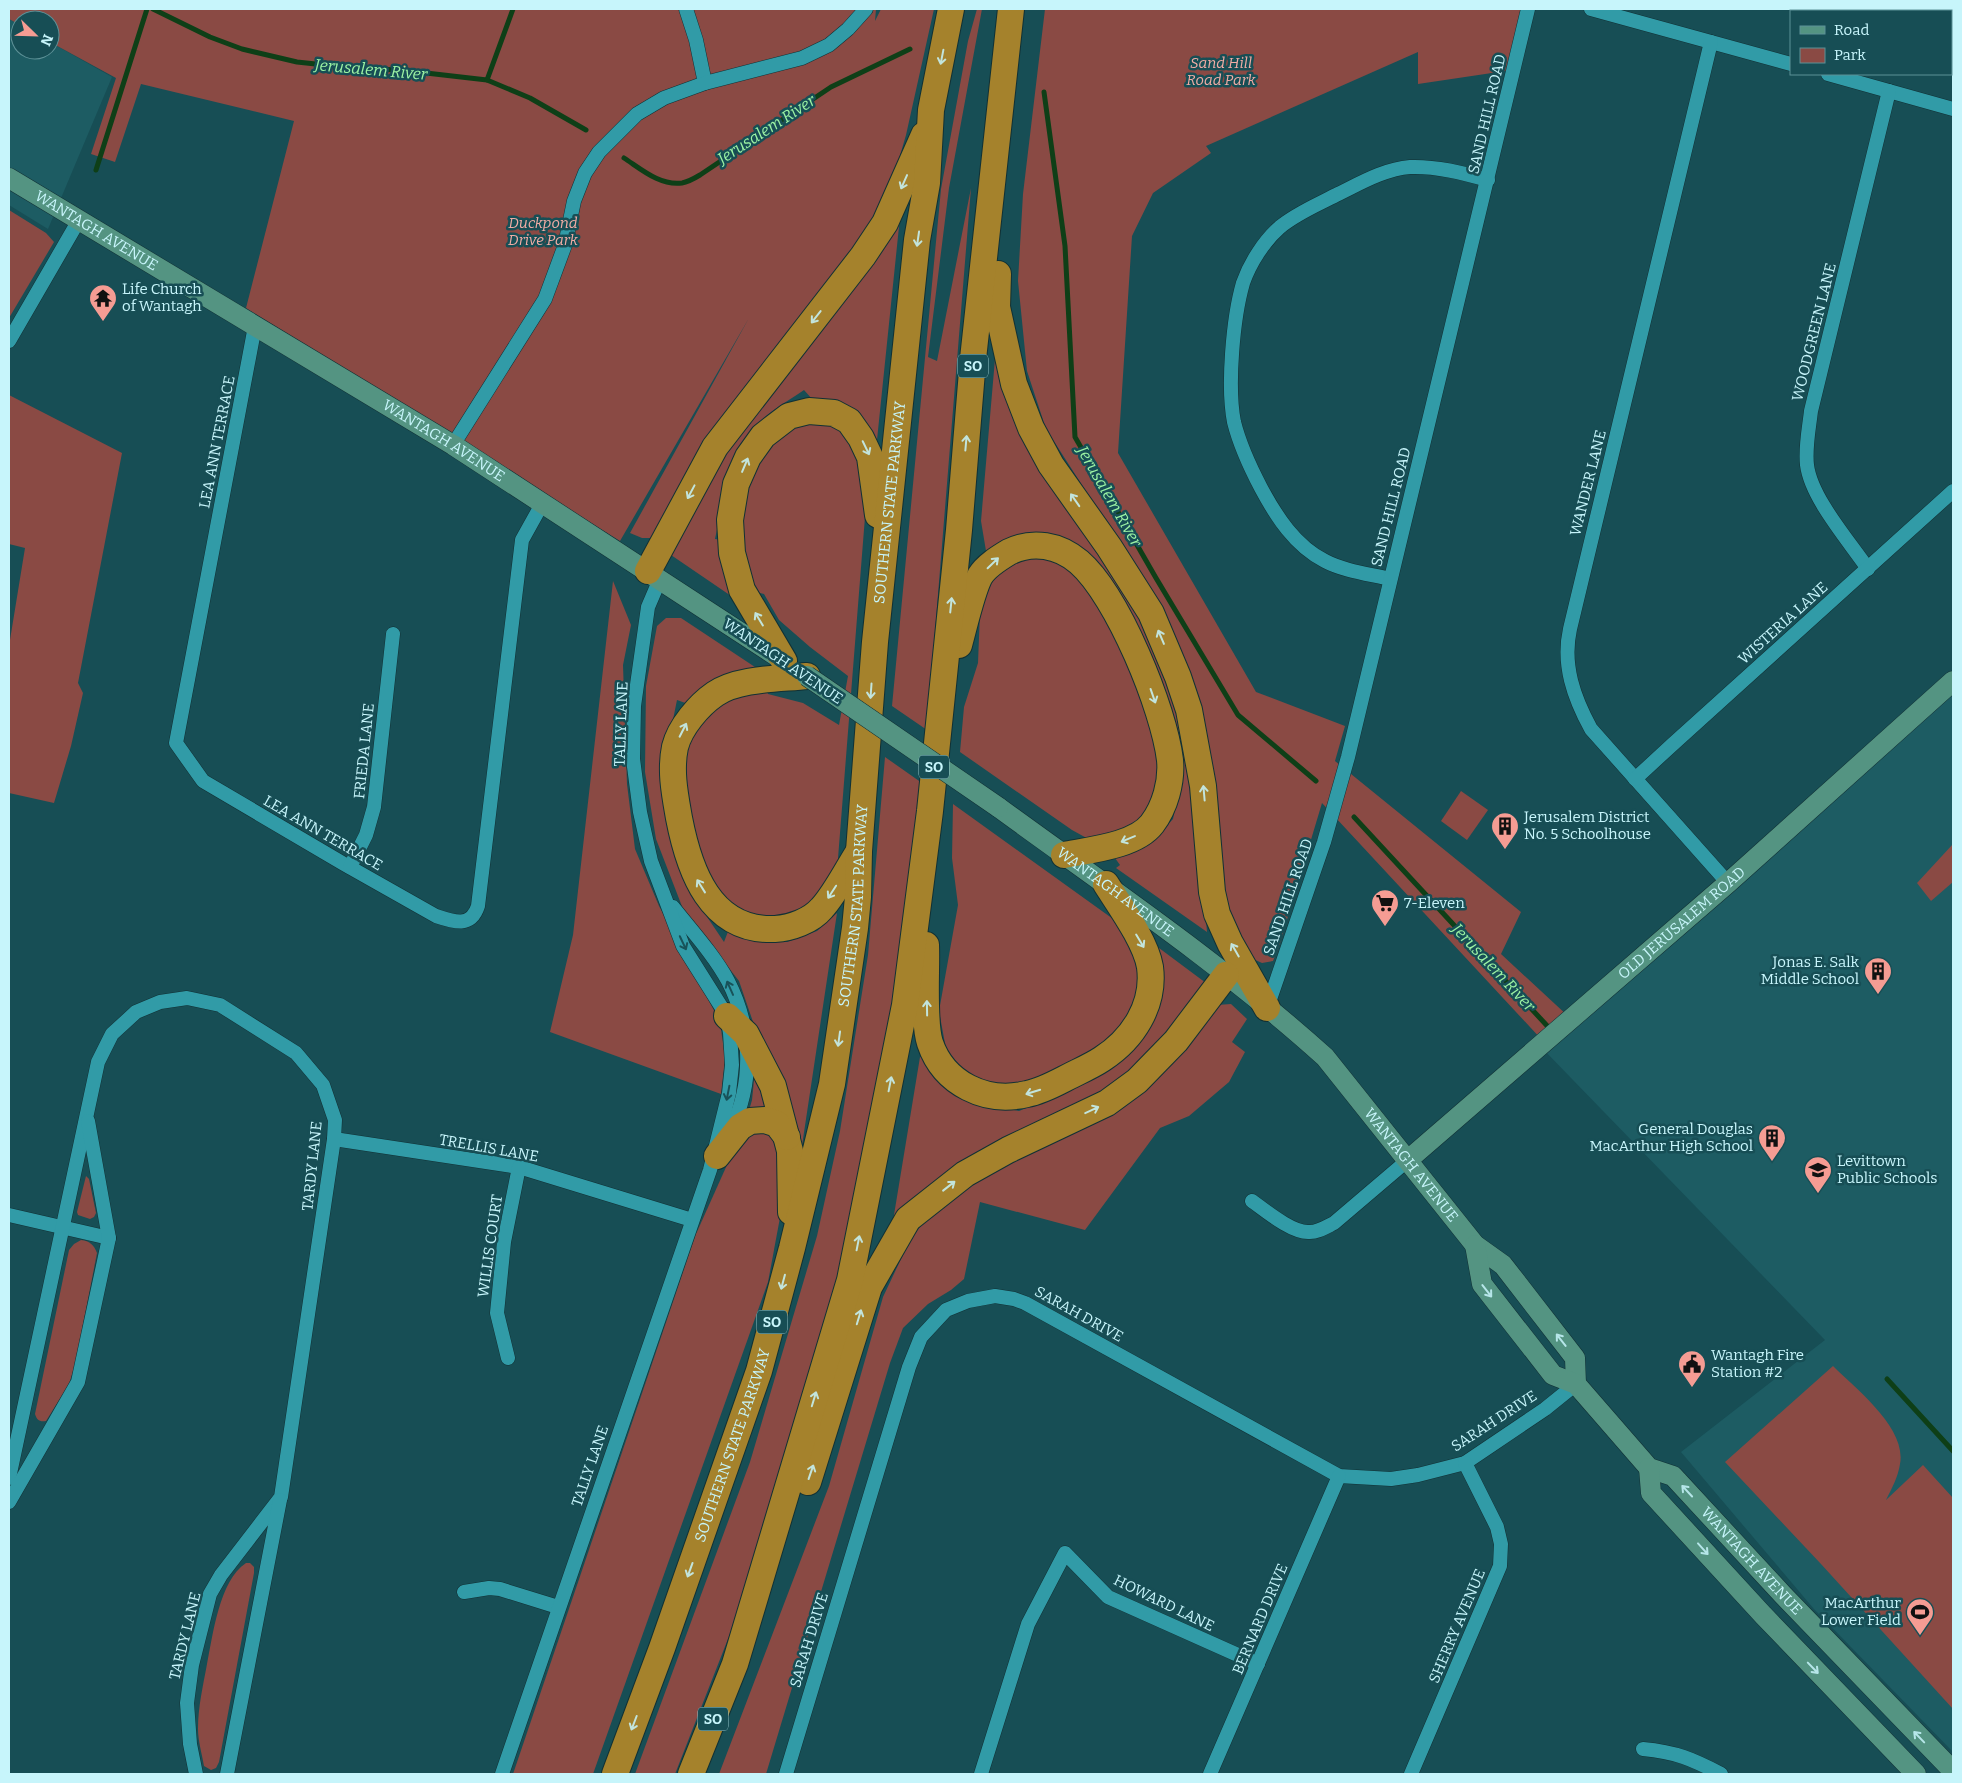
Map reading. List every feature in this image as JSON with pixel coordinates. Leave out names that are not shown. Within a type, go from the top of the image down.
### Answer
[{"type":"highway","name":"SOUTHERN STATE PARKWAY","points":[[615,1774],[669,1630],[759,1371],[792,1248],[832,1084],[855,928],[875,642],[918,240],[927,184],[930,121],[952,9]]},
{"type":"highway","points":[[1011,9],[1015,85],[1001,208],[997,307],[1014,384],[1031,428],[1051,465],[1109,547],[1151,613],[1178,677],[1189,710],[1200,761],[1212,892],[1217,914],[1230,943],[1268,1008]]},
{"type":"highway","name":"SO","points":[[691,1774],[735,1664],[850,1280],[905,1005],[930,811],[959,530],[973,359],[1011,9]]},
{"type":"highway","points":[[654,575],[715,446],[863,256],[885,223],[930,121]]},
{"type":"highway","points":[[784,661],[742,590],[732,553],[730,520],[736,484],[748,457],[763,436],[789,416],[809,411],[834,413],[849,421],[861,438],[870,457],[878,511],[875,642]]},
{"type":"highway","points":[[939,723],[952,668],[980,576],[999,558],[1020,547],[1041,544],[1058,548],[1078,561],[1089,572],[1106,597],[1137,655],[1164,729],[1170,761],[1169,786],[1158,814],[1150,826],[1129,841],[1064,855]]},
{"type":"highway","points":[[807,676],[735,684],[716,693],[691,716],[676,746],[673,770],[674,792],[685,848],[696,878],[710,901],[735,921],[762,930],[784,929],[804,922],[822,909],[859,851]]},
{"type":"highway","points":[[930,811],[926,924],[927,1020],[930,1042],[940,1064],[949,1075],[963,1086],[985,1095],[1003,1097],[1027,1095],[1044,1089],[1101,1060],[1120,1045],[1135,1029],[1146,1005],[1150,987],[1150,968],[1146,950],[1106,884]]},
{"type":"highway","points":[[735,1664],[810,1476],[869,1287],[908,1219],[965,1174],[1008,1150],[1106,1103],[1137,1081],[1176,1040],[1226,975]]},
{"type":"highway","points":[[726,1016],[746,1034],[773,1086],[790,1151],[792,1248]]},
{"type":"highway","points":[[714,1163],[740,1127],[750,1121],[765,1120],[777,1124],[787,1136]]},
{"type":"main road","name":"WANTAGH AVENUE","points":[[9,178],[452,445],[654,575],[807,676],[998,807],[1106,884],[1226,975],[1325,1057],[1475,1245],[1503,1265],[1575,1358],[1576,1384]]},
{"type":"main road","name":"OLD JERUSALEM ROAD","points":[[1408,1160],[1728,883],[1953,681]]},
{"type":"main road","name":"WANTAGH AVENUE","points":[[1475,1245],[1482,1284],[1553,1375],[1576,1384],[1649,1468],[1673,1476],[1953,1772]]},
{"type":"main road","name":"WANTAGH AVENUE","points":[[1649,1468],[1651,1493],[1754,1605],[1916,1774]]},
{"type":"main road","points":[[1754,1605],[1775,1586]]},
{"type":"street","points":[[686,9],[706,83]]},
{"type":"street","points":[[452,445],[545,299],[564,245],[574,201],[585,173],[599,152],[637,114],[664,98],[706,83],[802,58],[830,45],[866,9]]},
{"type":"street","name":"SAND HILL ROAD","points":[[1268,1008],[1326,834],[1366,689],[1390,579],[1528,9]]},
{"type":"street","points":[[1591,9],[1790,64]]},
{"type":"street","name":"WANDER LANE","points":[[1711,42],[1568,636],[1567,651],[1570,679],[1578,706],[1591,729],[1728,883]]},
{"type":"street","points":[[1832,75],[1953,109]]},
{"type":"street","name":"WOODGREEN LANE","points":[[1868,568],[1818,498],[1807,468],[1806,447],[1811,411],[1889,90]]},
{"type":"street","points":[[1390,579],[1325,562],[1308,550],[1287,530],[1273,510],[1246,459],[1234,421],[1232,387],[1237,315],[1243,283],[1252,264],[1280,227],[1299,214],[1389,171],[1410,167],[1452,170],[1488,180]]},
{"type":"street","points":[[9,340],[79,220]]},
{"type":"street","name":"LEA ANN TERRACE","points":[[255,326],[176,743],[203,781],[350,867],[446,920],[462,922],[475,915],[478,906],[522,540],[542,504]]},
{"type":"street","name":"WISTERIA LANE","points":[[1635,779],[1953,491]]},
{"type":"street","name":"TALLY LANE","points":[[654,575],[634,706],[633,759],[640,812],[651,861],[683,946],[726,1016],[730,1033],[732,1065],[729,1093],[714,1163]]},
{"type":"street","name":"FRIEDA LANE","points":[[350,867],[366,835],[374,807],[393,634]]},
{"type":"street","name":"TALLY LANE","points":[[502,1774],[692,1220],[714,1163],[738,1114],[746,1085],[746,1034],[740,1011],[728,981],[665,898]]},
{"type":"street","name":"TARDY LANE","points":[[9,1478],[98,1062],[112,1034],[136,1012],[160,1002],[187,998],[220,1005],[296,1053],[323,1085],[335,1120],[334,1139],[281,1497],[227,1774]]},
{"type":"street","name":"TARDY LANE","points":[[9,1502],[78,1382],[110,1238],[87,1116]]},
{"type":"street","name":"TRELLIS LANE","points":[[334,1139],[519,1167],[692,1220]]},
{"type":"street","points":[[1252,1201],[1291,1227],[1307,1232],[1321,1230],[1334,1223],[1408,1160]]},
{"type":"street","name":"WILLIS COURT","points":[[508,1358],[497,1313],[504,1242],[519,1167]]},
{"type":"street","points":[[9,1215],[110,1238]]},
{"type":"street","name":"SARAH DRIVE","points":[[786,1774],[909,1367],[921,1337],[946,1310],[968,1301],[995,1296],[1014,1298],[1339,1476],[1391,1479],[1418,1475],[1465,1463],[1545,1409],[1576,1384]]},
{"type":"street","name":"SHERRY AVENUE","points":[[1411,1774],[1500,1566],[1501,1544],[1498,1526],[1465,1463]]},
{"type":"street","name":"BERNARD DRIVE","points":[[1210,1774],[1339,1476]]},
{"type":"street","name":"TARDY LANE","points":[[196,1774],[190,1744],[187,1704],[192,1665],[210,1594],[221,1575],[281,1497]]},
{"type":"street","name":"HOWARD LANE","points":[[980,1774],[1028,1624],[1065,1553],[1108,1597],[1258,1664]]},
{"type":"street","points":[[464,1592],[489,1588],[500,1589],[558,1607]]},
{"type":"street","points":[[1643,1749],[1668,1752],[1690,1758],[1721,1774]]},
{"type":"shaded area","points":[[9,19],[10,60],[60,60],[60,48],[112,77],[48,229],[9,205]]},
{"type":"shaded area","name":"Levittown Public Schools","points":[[1953,685],[1953,1752],[1814,1609],[1681,1452],[1825,1340],[1541,1047]]},
{"type":"green space","name":"Duckpond Drive Park","points":[[9,9],[876,9],[875,21],[881,9],[934,9],[906,135],[892,183],[858,251],[651,538],[642,538],[630,533],[749,318],[620,541],[246,308],[294,121],[141,84],[115,162],[91,154],[116,78],[60,47],[60,10],[10,10],[9,19]]},
{"type":"green space","points":[[977,9],[982,9],[949,188],[928,357],[937,361],[971,188],[927,730],[892,706],[941,189],[968,41]]},
{"type":"green space","name":"Sand Hill Road Park","points":[[1045,9],[1526,9],[1512,70],[1418,84],[1418,52],[1206,146],[1211,153],[1153,193],[1132,236],[1118,453],[1256,692],[1345,726],[1335,761],[1521,912],[1501,954],[1569,1017],[1542,1040],[1322,803],[1273,961],[1262,963],[1251,958],[1227,911],[1210,756],[1118,541],[1046,429],[1027,371],[1018,281],[1023,194]]},
{"type":"green space","points":[[9,210],[46,233],[54,242],[9,318]]},
{"type":"green space","points":[[900,217],[877,440],[853,410],[812,399],[804,390],[760,422],[750,434],[735,462],[725,492],[715,539],[723,540],[737,600],[671,555],[669,550],[732,443]]},
{"type":"green space","points":[[995,359],[1001,360],[1168,669],[1193,766],[1207,932],[1116,868],[1120,865],[1115,858],[1152,842],[1173,819],[1183,769],[1158,672],[1126,608],[1079,550],[987,557],[981,521]]},
{"type":"green space","points":[[9,395],[122,453],[78,683],[83,693],[71,746],[54,803],[9,793],[9,646],[25,548],[9,544]]},
{"type":"green space","points":[[805,422],[839,427],[861,446],[868,479],[837,871],[806,914],[767,922],[730,910],[709,888],[692,836],[681,763],[690,735],[719,704],[741,693],[766,689],[768,694],[803,703],[839,725],[848,676],[779,620],[764,594],[756,592],[747,570],[741,532],[749,480],[773,442]]},
{"type":"green space","points":[[1043,552],[1090,583],[1156,728],[1165,783],[1149,822],[1092,841],[1072,830],[960,752],[964,707],[978,663],[980,612],[988,583],[1011,561]]},
{"type":"green space","points":[[613,581],[631,625],[623,665],[627,784],[635,849],[659,906],[720,1022],[725,1058],[721,1094],[550,1032],[573,935]]},
{"type":"green space","points":[[666,618],[681,618],[758,669],[691,705],[677,700],[665,759],[693,896],[724,942],[729,929],[758,942],[787,942],[817,931],[837,913],[800,1159],[739,981],[683,909],[656,839],[645,772],[646,686],[657,626]]},
{"type":"green space","points":[[885,757],[922,783],[906,953],[853,1243],[746,1593],[675,1774],[635,1774],[750,1462],[817,1236],[840,1131],[868,955]]},
{"type":"green space","points":[[1461,791],[1488,810],[1467,840],[1441,821]]},
{"type":"green space","points":[[953,804],[1127,929],[1141,986],[1130,1025],[1079,1066],[1026,1086],[994,1086],[966,1074],[946,1049],[939,1011],[958,905],[952,858]]},
{"type":"green space","points":[[1953,844],[1953,882],[1931,901],[1917,883]]},
{"type":"green space","points":[[1155,945],[1206,983],[1207,989],[1120,1085],[893,1221],[920,1057],[925,1058],[939,1080],[968,1102],[1019,1111],[1071,1090],[1123,1058]]},
{"type":"green space","points":[[1231,1004],[1247,1019],[1232,1042],[1245,1052],[1229,1082],[1189,1116],[1160,1128],[1085,1230],[980,1202],[964,1279],[951,1290],[928,1304],[903,1328],[890,1363],[766,1774],[719,1774],[829,1486],[883,1297],[910,1240],[936,1206],[963,1185],[1097,1119],[1217,1005]]},
{"type":"green space","points":[[755,1070],[775,1114],[748,1114],[752,1100]]},
{"type":"green space","points":[[753,1126],[779,1134],[782,1207],[768,1282],[593,1774],[513,1774],[696,1234],[740,1136]]},
{"type":"green space","points":[[86,1176],[89,1179],[96,1213],[90,1219],[78,1215],[77,1212]]},
{"type":"green space","points":[[81,1240],[91,1244],[97,1253],[75,1365],[69,1384],[46,1421],[40,1421],[35,1414],[69,1250]]},
{"type":"green space","points":[[1833,1366],[1878,1410],[1896,1437],[1900,1450],[1900,1464],[1886,1500],[1923,1465],[1953,1498],[1953,1709],[1725,1462]]},
{"type":"green space","points":[[246,1563],[250,1563],[254,1567],[254,1573],[219,1762],[216,1768],[211,1770],[204,1766],[199,1738],[198,1721],[201,1696],[215,1624],[223,1595],[229,1582]]},
{"type":"waterway","points":[[96,170],[147,9]]},
{"type":"waterway","name":"Jerusalem River","points":[[153,9],[210,37],[242,49],[297,62],[353,68],[400,70],[487,80],[530,98],[586,130]]},
{"type":"waterway","points":[[487,80],[513,9]]},
{"type":"waterway","name":"Jerusalem River","points":[[624,158],[658,179],[674,183],[687,182],[831,87],[910,49]]},
{"type":"waterway","name":"Jerusalem River","points":[[1044,92],[1065,246],[1075,437],[1238,715],[1316,781]]},
{"type":"waterway","name":"Jerusalem River","points":[[1354,817],[1551,1030]]},
{"type":"waterway","name":"Jerusalem River","points":[[1887,1379],[1953,1451]]},
{"type":"place","name":"Life Church of Wantagh","points":[[103,322]]},
{"type":"place","name":"Jerusalem District No. 5 Schoolhouse","points":[[1505,850]]},
{"type":"place","name":"7-Eleven","points":[[1385,927]]},
{"type":"place","name":"Jonas E. Salk Middle School","points":[[1878,995]]},
{"type":"place","name":"General Douglas MacArthur High School","points":[[1772,1162]]},
{"type":"place","name":"Levittown Public Schools","points":[[1818,1194]]},
{"type":"place","name":"Wantagh Fire Station #2","points":[[1692,1388]]},
{"type":"place","name":"MacArthur Lower Field","points":[[1920,1636]]}]
